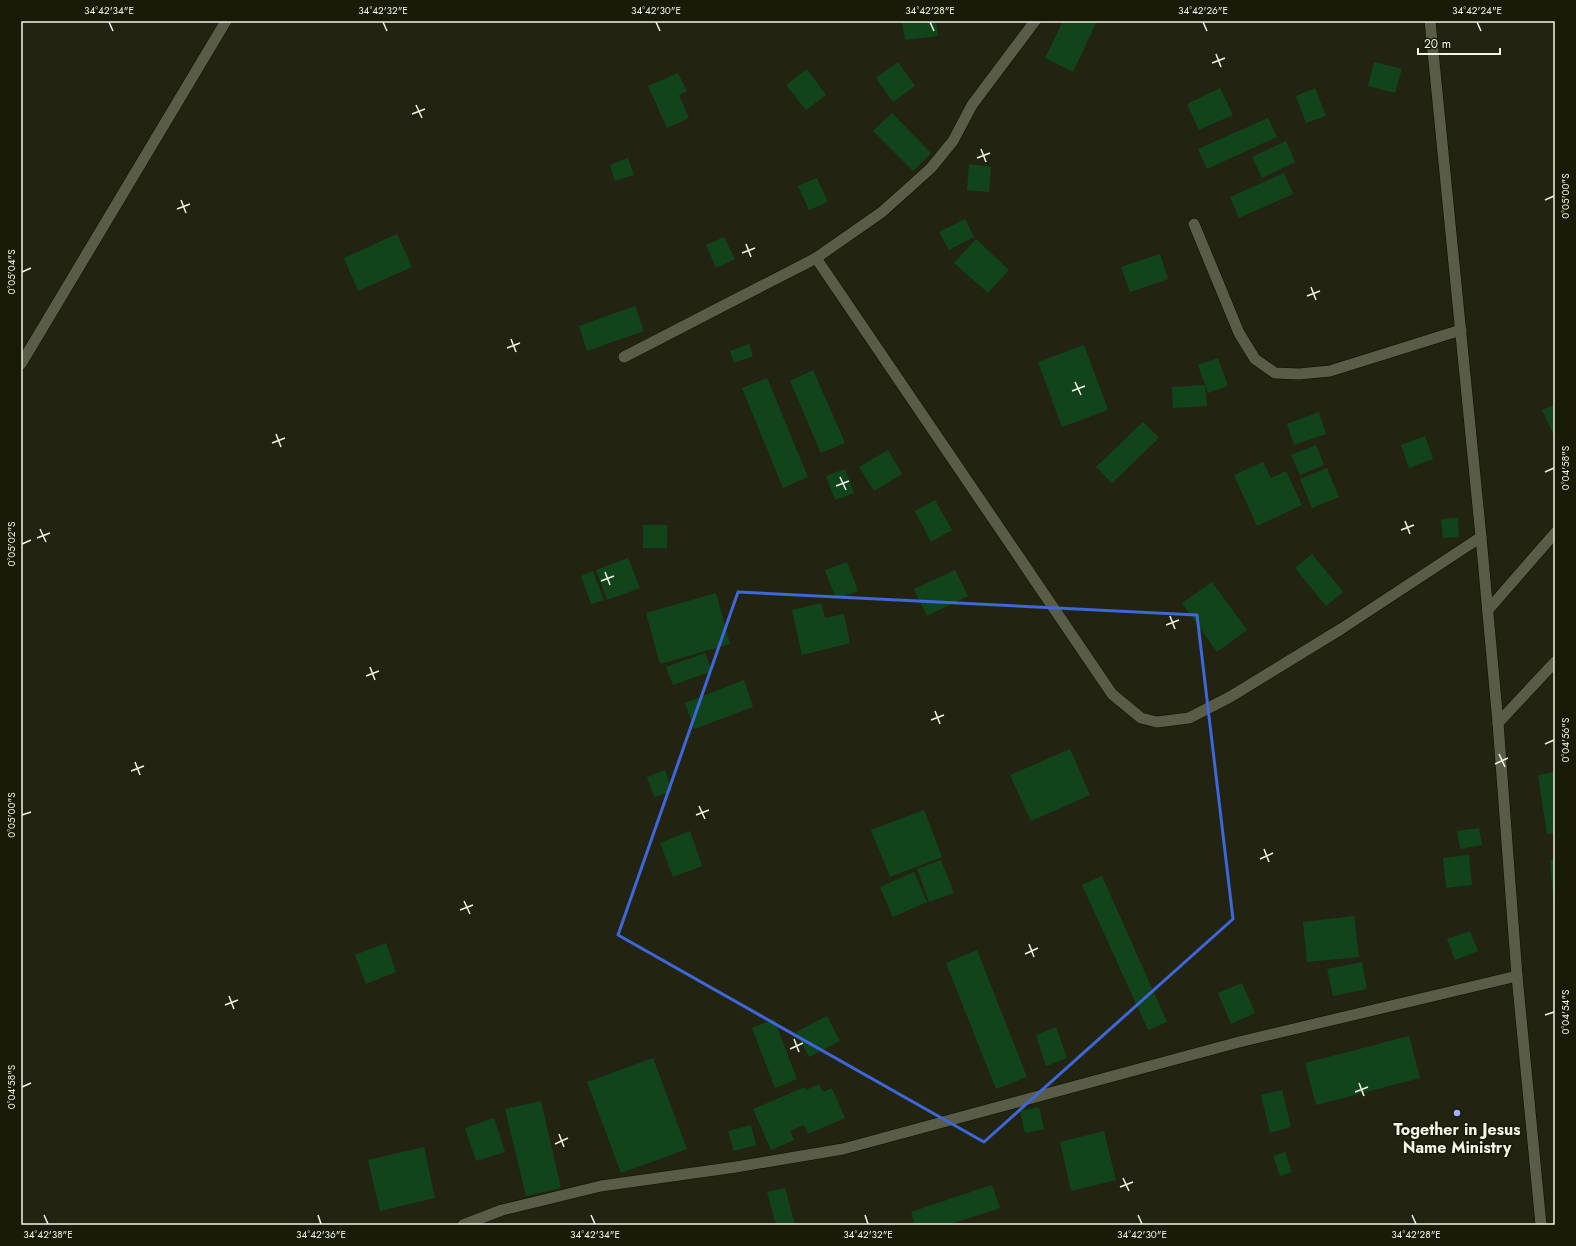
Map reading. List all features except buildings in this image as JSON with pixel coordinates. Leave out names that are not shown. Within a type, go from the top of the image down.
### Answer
[{"type":"street","points":[[21,364],[226,21]]},
{"type":"street","points":[[624,357],[816,258],[882,212],[931,168],[953,141],[972,105],[1035,21]]},
{"type":"street","points":[[1430,21],[1488,610],[1517,976],[1541,1225]]},
{"type":"street","points":[[1194,224],[1239,333],[1255,359],[1275,373],[1299,374],[1330,371],[1461,330]]},
{"type":"street","points":[[816,258],[1112,694],[1141,718],[1157,722],[1188,718],[1230,697],[1341,629],[1481,537]]},
{"type":"street","points":[[1488,610],[1555,533]]},
{"type":"street","points":[[1498,723],[1555,662]]},
{"type":"street","points":[[463,1225],[502,1210],[601,1186],[736,1167],[843,1149],[1239,1042],[1517,976]]},
{"type":"highlighted area","points":[[738,592],[1197,615],[1233,919],[984,1142],[618,935]]},
{"type":"place","name":"Together in Jesus Name Ministry","points":[[1457,1113]]}]
